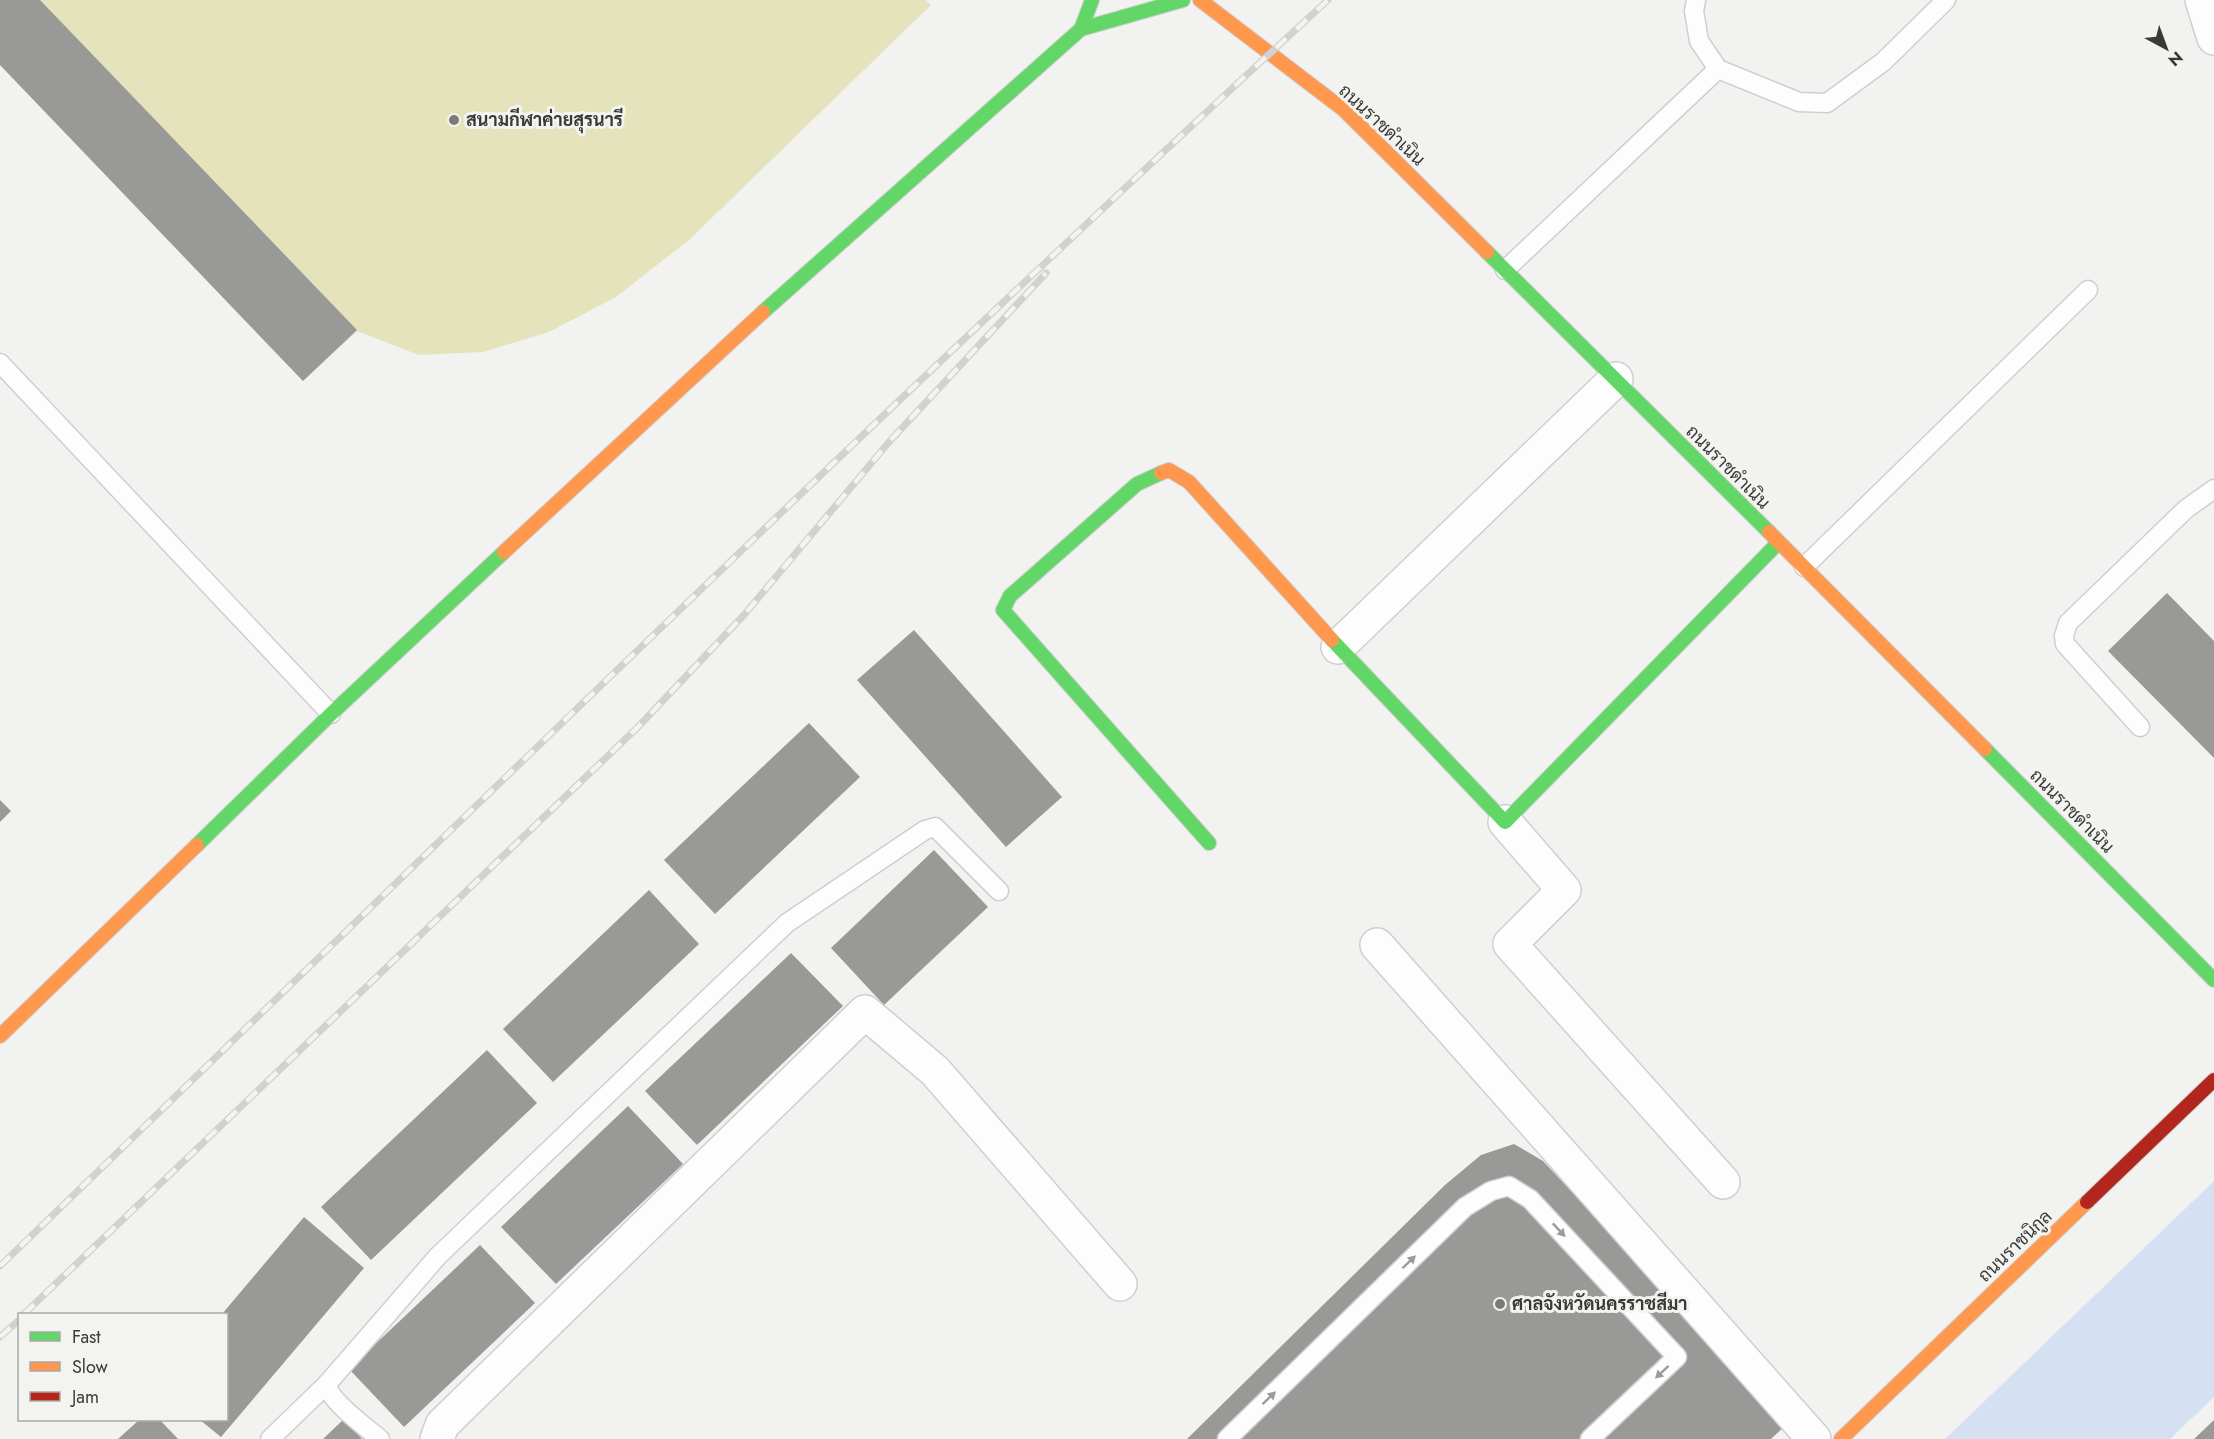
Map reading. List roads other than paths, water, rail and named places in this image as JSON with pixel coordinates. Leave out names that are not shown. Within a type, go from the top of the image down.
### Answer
[{"type":"street","points":[[1081,29],[1092,0]]},
{"type":"street","points":[[0,1036],[331,714],[755,319],[1081,29],[1183,0]]},
{"type":"street","name":"ถนนราชดำเนิน","points":[[1200,0],[1344,110],[1804,567],[2214,980]]},
{"type":"street","points":[[2202,0],[2214,38]]},
{"type":"street","points":[[1338,647],[1616,380]]},
{"type":"street","points":[[1209,843],[1003,610],[1010,596],[1137,484],[1169,470],[1189,482],[1338,647],[1505,822],[1564,890],[1510,944],[1723,1182]]},
{"type":"street","points":[[1505,822],[1778,543]]},
{"type":"street","points":[[1377,945],[1814,1439]]},
{"type":"street","points":[[437,1439],[442,1425],[865,1012],[935,1071],[1120,1284]]},
{"type":"street","name":"ถนนราชนิกูล","points":[[1841,1439],[2214,1080]]},
{"type":"lane","points":[[1696,0],[1694,11],[1699,41],[1718,69],[1799,102],[1827,103],[1883,62],[1946,0]]},
{"type":"lane","points":[[1505,270],[1718,69]]},
{"type":"lane","points":[[1804,567],[2088,290]]},
{"type":"lane","points":[[0,363],[331,714]]},
{"type":"lane","points":[[2140,727],[2065,644],[2064,636],[2068,623],[2186,509],[2214,489]]},
{"type":"lane","points":[[270,1439],[327,1384],[438,1256],[787,923],[925,830],[935,827],[999,891]]},
{"type":"lane","points":[[1227,1439],[1465,1207],[1491,1191],[1509,1186],[1530,1198],[1677,1358],[1590,1439]]},
{"type":"lane","points":[[327,1384],[327,1390],[337,1401],[380,1439]]},
{"type":"water","points":[[2214,1181],[2214,1397],[2170,1439],[1945,1439]]},
{"type":"railway","points":[[0,1266],[826,470],[1328,0]]},
{"type":"railway","points":[[25,1313],[637,728],[744,615],[889,442],[1046,273]]},
{"type":"railway","points":[[0,1337],[18,1321]]},
{"type":"place","name":"สนามกีฬาค่ายสุรนารี","points":[[454,120]]},
{"type":"place","name":"ศาลจังหวัดนครราชสีมา","points":[[1500,1304]]}]
